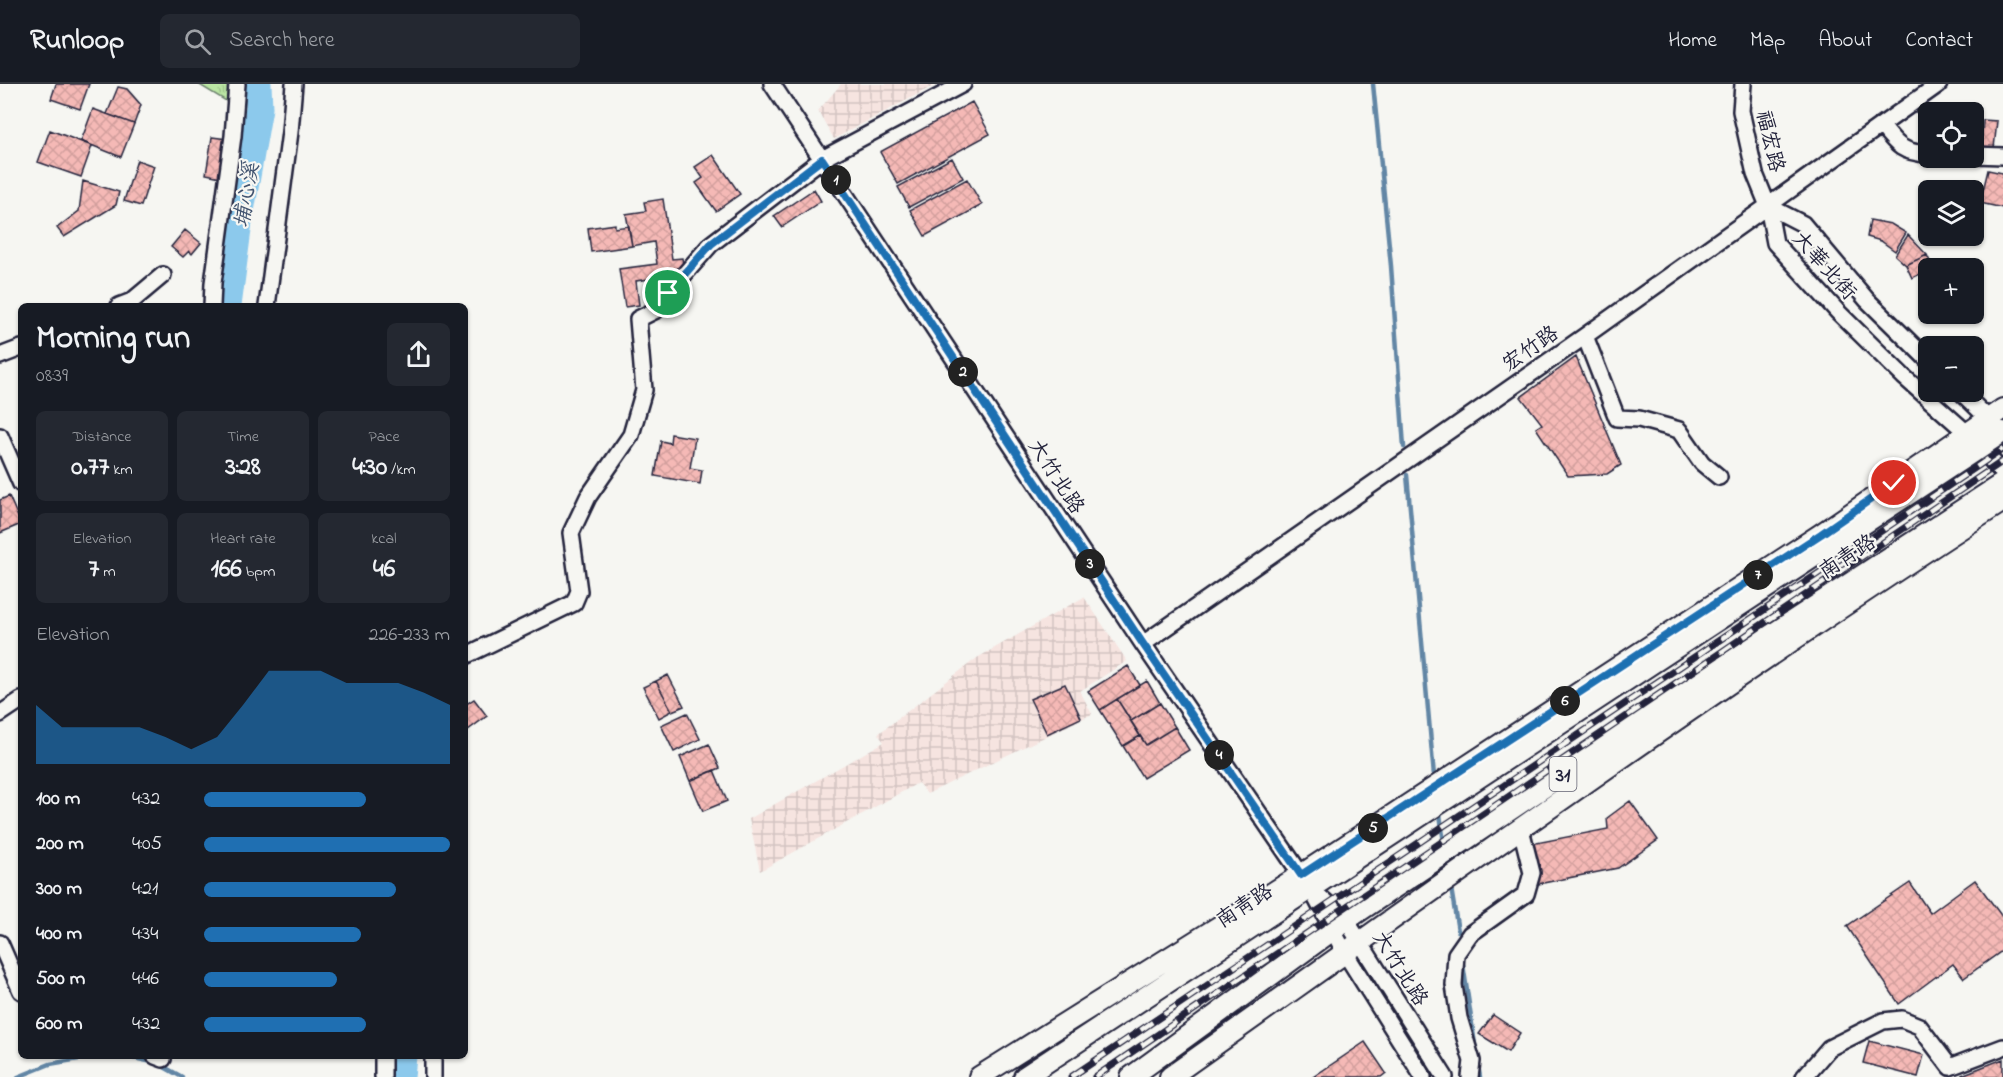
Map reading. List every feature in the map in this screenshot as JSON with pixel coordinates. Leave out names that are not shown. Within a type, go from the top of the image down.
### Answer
[{"type":"main road","name":"31","points":[[979,1077],[1306,882],[1821,534],[2000,425]]},
{"type":"main road","name":"南青路","points":[[1024,1077],[1306,882],[1700,633],[1973,440]]},
{"type":"main road","name":"南青路","points":[[1131,1077],[1339,926],[1718,670],[2003,483]]},
{"type":"main road","name":"31","points":[[1353,947],[1885,577],[2003,501]]},
{"type":"main road","name":"南青路","points":[[1700,633],[1821,534]]},
{"type":"main road","name":"南青路","points":[[1718,670],[1885,577]]},
{"type":"main road","points":[[1170,1077],[1353,947]]},
{"type":"street","points":[[212,303],[237,84]]},
{"type":"street","points":[[267,303],[290,132],[294,84]]},
{"type":"street","name":"大竹北路","points":[[772,84],[1143,644],[1306,882],[1445,1077]]},
{"type":"street","points":[[468,655],[574,603],[579,591],[571,533],[588,497],[631,435],[644,390],[638,319],[658,309],[668,293],[711,244],[822,159],[963,84]]},
{"type":"street","name":"福宏路","points":[[1743,84],[1741,111],[1755,174],[1768,206]]},
{"type":"street","name":"宏竹路","points":[[1143,644],[1585,336],[1939,84]]},
{"type":"street","points":[[1882,126],[1897,146],[1918,153]]},
{"type":"street","points":[[1984,155],[2003,156]]},
{"type":"street","name":"大華北街","points":[[1768,206],[1803,224],[1867,300],[1918,350]]},
{"type":"street","name":"大華北街","points":[[1768,206],[1775,243],[1838,312],[1973,440],[2003,473]]},
{"type":"street","points":[[127,303],[163,275]]},
{"type":"street","points":[[1585,336],[1617,418],[1639,419],[1679,430],[1702,463],[1719,477]]},
{"type":"street","points":[[0,356],[18,349]]},
{"type":"street","points":[[1973,402],[2000,425]]},
{"type":"street","points":[[0,436],[18,477]]},
{"type":"street","points":[[0,714],[18,702]]},
{"type":"street","points":[[1470,1077],[1472,1061],[1459,1018],[1454,985],[1456,954],[1470,934],[1526,894],[1532,873],[1521,828]]},
{"type":"street","points":[[0,944],[18,984]]},
{"type":"street","name":"大竹北路","points":[[1353,947],[1423,1077]]},
{"type":"street","points":[[1803,1077],[1829,1048],[1883,1022],[1902,1019],[1918,1026],[1952,1072],[2003,1047]]},
{"type":"street","points":[[383,1059],[383,1077]]},
{"type":"street","points":[[433,1059],[433,1077]]},
{"type":"shaded area","points":[[841,84],[937,84],[834,139],[818,111]]},
{"type":"shaded area","points":[[1084,597],[1127,661],[1080,691],[1092,714],[927,794],[918,783],[760,871],[749,819],[884,742],[878,734],[977,658]]},
{"type":"green space","points":[[198,84],[232,84],[231,104]]},
{"type":"building","points":[[56,84],[89,84],[80,109],[51,99]]},
{"type":"building","points":[[118,87],[127,89],[141,105],[134,124],[107,114]]},
{"type":"building","points":[[972,102],[990,134],[898,184],[880,152]]},
{"type":"building","points":[[93,109],[134,124],[121,157],[81,141]]},
{"type":"building","points":[[1984,120],[1997,121],[1994,148],[1984,146]]},
{"type":"building","points":[[50,130],[92,146],[81,177],[38,162]]},
{"type":"building","points":[[212,137],[227,139],[221,177],[206,174]]},
{"type":"building","points":[[713,155],[740,194],[716,211],[696,183],[703,178],[695,167]]},
{"type":"building","points":[[952,158],[963,178],[909,207],[898,187]]},
{"type":"building","points":[[137,160],[154,166],[141,206],[124,201]]},
{"type":"building","points":[[1988,170],[2003,173],[2003,208],[1984,204],[1984,186]]},
{"type":"building","points":[[967,179],[982,205],[925,236],[910,210]]},
{"type":"building","points":[[83,181],[119,192],[116,205],[64,237],[57,228],[79,211]]},
{"type":"building","points":[[814,189],[821,201],[782,227],[774,216]]},
{"type":"building","points":[[663,199],[672,259],[682,258],[685,274],[636,281],[639,305],[625,307],[619,269],[657,264],[654,242],[632,246],[626,214],[646,211],[644,202]]},
{"type":"building","points":[[1870,220],[1891,224],[1906,233],[1895,251],[1881,241],[1867,237]]},
{"type":"building","points":[[615,224],[615,228],[629,226],[632,246],[591,252],[588,228]]},
{"type":"building","points":[[185,230],[201,243],[192,254],[189,251],[183,257],[171,247]]},
{"type":"building","points":[[1908,235],[1927,255],[1906,265],[1895,255]]},
{"type":"building","points":[[1918,259],[1918,275],[1912,278],[1906,265]]},
{"type":"building","points":[[1576,357],[1621,465],[1607,474],[1568,476],[1536,428],[1542,424],[1521,397]]},
{"type":"building","points":[[671,434],[695,438],[690,468],[702,470],[700,484],[655,476],[661,441],[670,443]]},
{"type":"building","points":[[9,496],[18,517],[18,525],[0,533],[0,500]]},
{"type":"building","points":[[1128,666],[1140,685],[1100,710],[1088,691]]},
{"type":"building","points":[[668,675],[684,706],[672,711],[656,681]]},
{"type":"building","points":[[656,681],[672,711],[659,718],[643,687]]},
{"type":"building","points":[[1147,681],[1160,703],[1131,721],[1117,699]]},
{"type":"building","points":[[1065,684],[1081,718],[1047,734],[1030,699]]},
{"type":"building","points":[[474,699],[487,716],[468,730],[468,703]]},
{"type":"building","points":[[1117,699],[1140,736],[1123,746],[1100,710]]},
{"type":"building","points":[[1160,703],[1175,727],[1146,745],[1131,721]]},
{"type":"building","points":[[687,713],[700,739],[674,752],[661,725]]},
{"type":"building","points":[[1175,727],[1189,750],[1143,778],[1123,746],[1140,736],[1146,745]]},
{"type":"building","points":[[709,744],[720,768],[690,781],[680,757]]},
{"type":"building","points":[[714,770],[727,801],[703,811],[690,781]]},
{"type":"building","points":[[1630,801],[1658,840],[1618,868],[1533,885],[1526,845],[1608,829],[1607,818]]},
{"type":"building","points":[[1975,880],[2003,918],[2003,950],[1964,978],[1953,964],[1899,1004],[1847,926],[1910,883],[1930,913]]},
{"type":"building","points":[[1493,1015],[1520,1033],[1508,1052],[1479,1034]]},
{"type":"building","points":[[1869,1041],[1924,1055],[1918,1077],[1863,1063]]},
{"type":"building","points":[[1365,1042],[1386,1073],[1381,1077],[1313,1077]]},
{"type":"building","points":[[2003,1059],[2003,1077],[1963,1077],[1962,1075]]},
{"type":"waterway","name":"埔心溪","points":[[228,303],[239,222],[259,108],[258,84]]},
{"type":"waterway","points":[[1373,84],[1391,266],[1404,447]]},
{"type":"waterway","points":[[1407,475],[1434,776]]},
{"type":"waterway","points":[[1440,814],[1444,843]]},
{"type":"waterway","points":[[1451,888],[1458,931]]},
{"type":"waterway","points":[[1463,964],[1476,1051]]},
{"type":"waterway","points":[[18,1077],[50,1064],[79,1059]]},
{"type":"waterway","points":[[138,1059],[157,1063],[182,1077]]},
{"type":"waterway","name":"埔心溪","points":[[401,1077],[403,1059]]},
{"type":"waterway","points":[[1478,1065],[1480,1077]]},
{"type":"railway","points":[[1071,1077],[2003,449]]},
{"type":"railway","points":[[1095,1077],[2003,461]]},
{"type":"route","points":[[668,293],[711,244],[822,159],[1143,644],[1301,875],[1821,534],[1894,483]]}]
